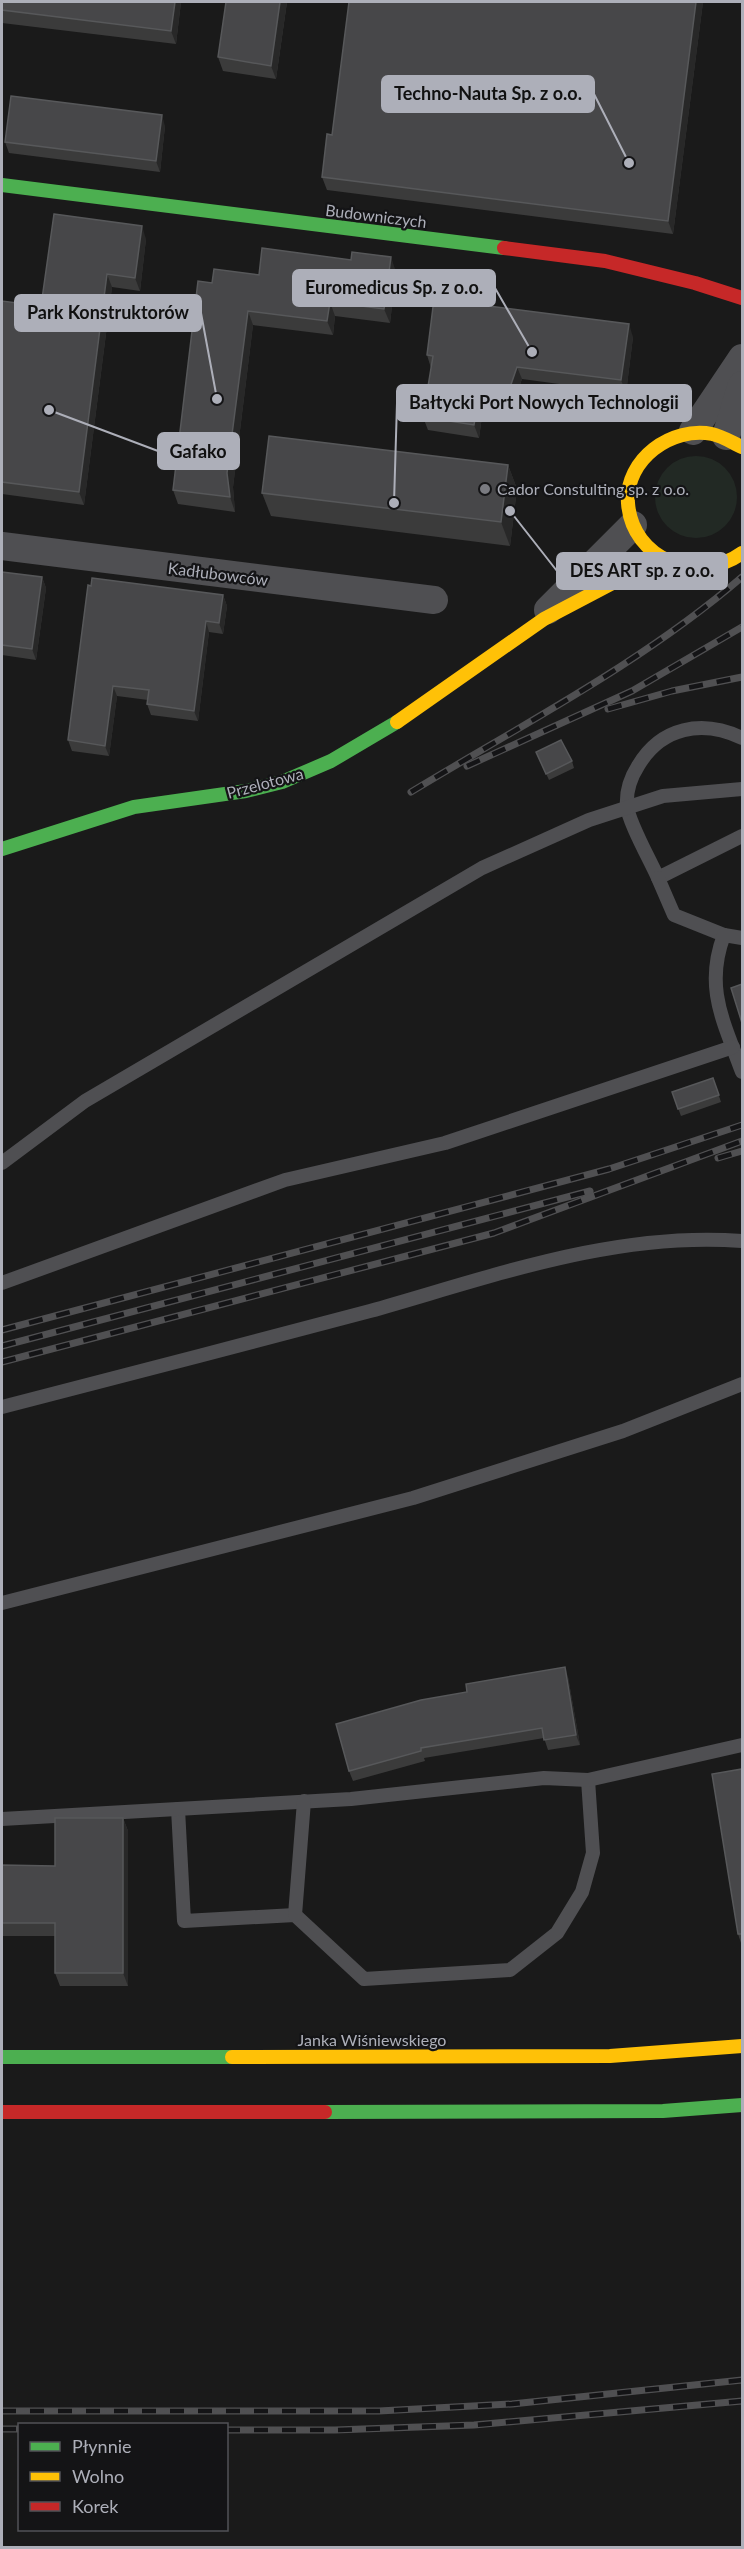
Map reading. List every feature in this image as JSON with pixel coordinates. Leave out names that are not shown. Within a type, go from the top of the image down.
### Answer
[{"type":"main road","name":"Budowniczych","points":[[2,184],[605,261],[695,283],[742,298]]},
{"type":"main road","points":[[734,442],[693,431],[672,436],[654,447],[639,463],[629,504],[633,525],[644,544],[660,558],[680,567],[727,568],[742,553]]},
{"type":"main road","name":"Przelotowa","points":[[2,849],[134,807],[242,792],[298,777],[348,753],[405,718],[529,628],[660,558]]},
{"type":"main road","name":"Janka Wiśniewskiego","points":[[2,2056],[610,2056],[742,2046]]},
{"type":"main road","points":[[2,2112],[651,2111],[742,2105]]},
{"type":"street","points":[[693,431],[742,358]]},
{"type":"street","points":[[734,442],[742,385]]},
{"type":"street","name":"Przelotowa","points":[[529,628],[633,525]]},
{"type":"street","name":"Kadłubowców","points":[[2,546],[434,600]]},
{"type":"lane","points":[[742,738],[710,728],[678,731],[655,742],[635,771],[628,790],[627,807],[674,915],[724,935],[742,938]]},
{"type":"lane","points":[[2,1163],[85,1101],[482,868],[569,829],[663,796],[742,789]]},
{"type":"lane","points":[[658,878],[742,836]]},
{"type":"lane","points":[[724,935],[715,959],[714,988],[742,1072]]},
{"type":"lane","points":[[2,1283],[285,1179],[445,1143],[733,1047]]},
{"type":"lane","points":[[2,1407],[369,1311],[576,1253],[707,1238],[742,1241]]},
{"type":"lane","points":[[2,1603],[413,1498],[623,1431],[742,1383]]},
{"type":"lane","points":[[2,1819],[304,1801],[544,1778],[588,1780],[742,1745]]},
{"type":"lane","points":[[178,1809],[184,1921],[295,1914],[364,1979],[510,1970],[557,1933],[582,1892],[593,1853],[588,1780]]},
{"type":"lane","points":[[295,1914],[304,1801]]},
{"type":"shaded area","points":[[696,456],[712,459],[725,468],[734,481],[737,497],[734,513],[725,526],[712,535],[696,538],[680,535],[667,526],[658,513],[655,497],[658,481],[667,468],[680,459]]},
{"type":"building","points":[[2,2],[175,2],[171,31],[2,10]]},
{"type":"building","points":[[226,2],[280,2],[271,66],[218,57]]},
{"type":"building","points":[[349,2],[696,2],[668,221],[322,177],[327,134],[332,135]]},
{"type":"building","points":[[11,96],[162,115],[156,161],[5,142]]},
{"type":"building","points":[[54,214],[142,226],[135,278],[107,274],[79,492],[2,482],[2,301],[41,306]]},
{"type":"building","points":[[262,248],[351,260],[352,252],[391,257],[384,309],[330,302],[327,321],[248,311],[227,473],[230,497],[173,490],[198,281],[212,283],[214,269],[259,275]]},
{"type":"building","points":[[434,299],[629,324],[621,380],[517,367],[506,399],[480,390],[474,425],[423,417],[433,356],[427,355]]},
{"type":"building","points":[[269,436],[508,465],[501,522],[262,493]]},
{"type":"building","points":[[2,572],[42,577],[32,649],[2,645]]},
{"type":"building","points":[[92,578],[223,595],[219,623],[206,621],[194,711],[147,704],[149,690],[113,686],[105,746],[68,740],[88,585],[91,586]]},
{"type":"building","points":[[561,740],[572,761],[546,774],[536,752]]},
{"type":"building","points":[[742,984],[742,1023],[731,988]]},
{"type":"building","points":[[713,1078],[719,1095],[678,1109],[672,1092]]},
{"type":"building","points":[[565,1667],[576,1735],[544,1740],[542,1728],[421,1748],[421,1751],[349,1771],[336,1724],[421,1700],[467,1692],[466,1684]]},
{"type":"building","points":[[742,1769],[742,1934],[738,1934],[712,1774]]},
{"type":"building","points":[[55,1818],[123,1818],[123,1973],[55,1973],[55,1923],[2,1923],[2,1865],[55,1866]]},
{"type":"railway","points":[[411,792],[623,665],[704,608],[742,577]]},
{"type":"railway","points":[[467,766],[632,691],[742,627]]},
{"type":"railway","points":[[608,709],[672,691],[742,677]]},
{"type":"railway","points":[[2,1330],[609,1169],[742,1125]]},
{"type":"railway","points":[[2,1362],[494,1233],[742,1141]]},
{"type":"railway","points":[[718,1158],[742,1151]]},
{"type":"railway","points":[[2,1346],[590,1191]]},
{"type":"railway","points":[[2,2411],[379,2411],[512,2404],[742,2380]]},
{"type":"railway","points":[[228,2430],[335,2430],[474,2425],[742,2401]]},
{"type":"railway","points":[[2,2429],[18,2429]]},
{"type":"traffic: fast","points":[[2,185],[504,248]]},
{"type":"traffic: fast","points":[[2,849],[134,807],[246,791],[282,782],[331,761],[397,722]]},
{"type":"traffic: fast","points":[[2,2057],[232,2057]]},
{"type":"traffic: fast","points":[[325,2112],[663,2111],[742,2105]]},
{"type":"traffic: slow","points":[[742,447],[712,434],[682,435],[667,441],[654,449],[634,473],[629,487],[628,503],[632,523],[641,539],[654,552],[670,561],[688,566],[706,567],[725,562],[742,553]]},
{"type":"traffic: slow","points":[[397,722],[544,619],[660,558]]},
{"type":"traffic: slow","points":[[232,2057],[610,2056],[742,2046]]},
{"type":"traffic: jam","points":[[504,248],[605,261],[695,283],[742,298]]},
{"type":"traffic: jam","points":[[2,2112],[325,2112]]},
{"type":"place","name":"Techno-Nauta Sp. z o.o.","points":[[629,163]]},
{"type":"place","name":"Euromedicus Sp. z o.o.","points":[[532,352]]},
{"type":"place","name":"Park Konstruktorów","points":[[217,399]]},
{"type":"place","name":"Gafako","points":[[49,410]]},
{"type":"place","name":"Cador Constulting sp. z o.o.","points":[[485,489]]},
{"type":"place","name":"Bałtycki Port Nowych Technologii","points":[[394,503]]},
{"type":"place","name":"DES ART sp. z o.o.","points":[[510,511]]}]
